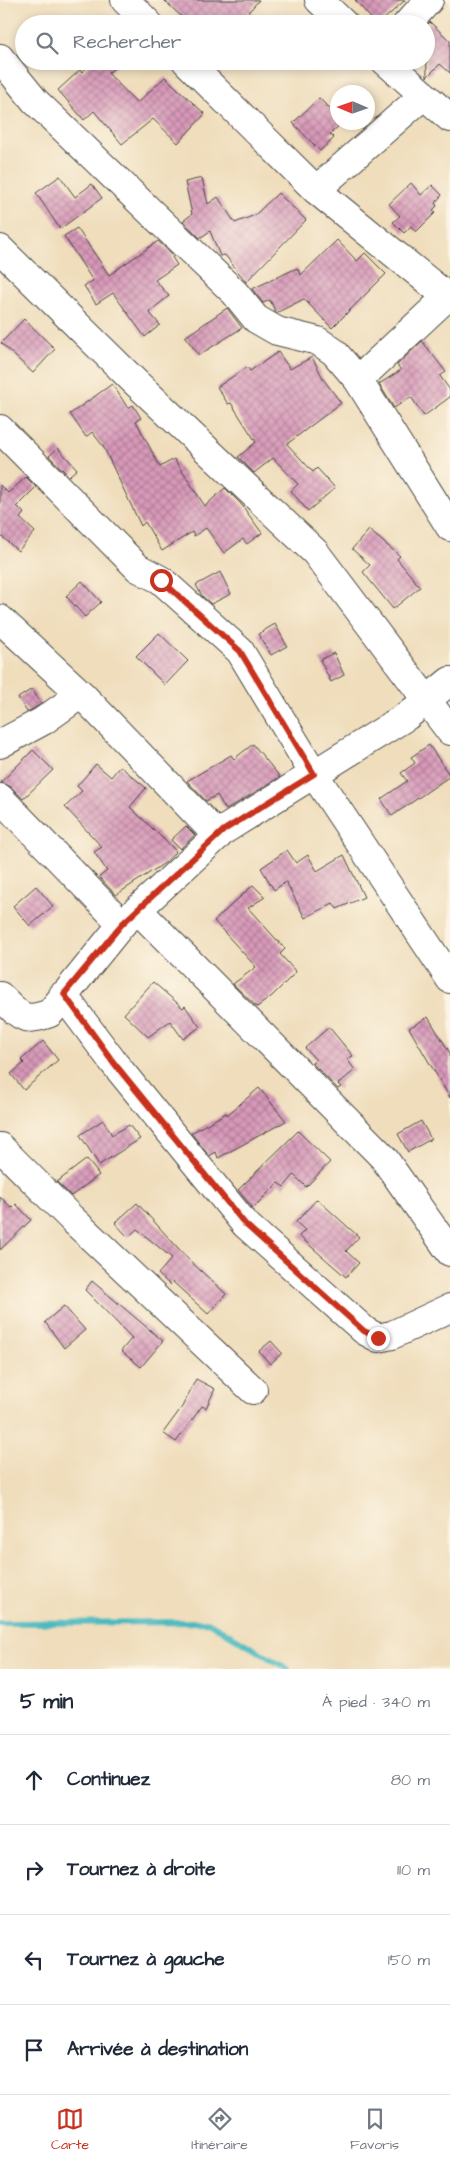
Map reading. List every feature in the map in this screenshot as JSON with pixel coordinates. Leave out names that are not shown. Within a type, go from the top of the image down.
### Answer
[{"type":"street","points":[[125,0],[140,15]]},
{"type":"street","points":[[319,0],[335,15]]},
{"type":"street","points":[[416,15],[430,0]]},
{"type":"street","points":[[0,58],[35,101],[235,293],[256,319],[277,332],[318,341],[334,352],[358,380],[450,527]]},
{"type":"street","points":[[195,70],[316,190],[448,298],[358,380]]},
{"type":"street","points":[[395,70],[450,118]]},
{"type":"street","points":[[316,190],[424,95]]},
{"type":"street","points":[[0,249],[133,380],[315,552],[450,731]]},
{"type":"street","points":[[0,429],[138,568],[161,580],[240,651],[314,774],[450,979]]},
{"type":"street","points":[[0,619],[81,694],[218,836]]},
{"type":"street","points":[[0,996],[21,1016],[34,1019],[50,1013],[130,917],[218,836],[407,716],[450,681]]},
{"type":"street","points":[[0,744],[43,721],[81,694]]},
{"type":"street","points":[[0,798],[130,917],[383,1158],[450,1252]]},
{"type":"street","points":[[64,994],[114,1063],[245,1224],[364,1331],[378,1338],[392,1335],[450,1308]]},
{"type":"street","points":[[0,1147],[71,1218],[253,1390]]},
{"type":"building","points":[[164,0],[259,0],[246,15],[180,15]]},
{"type":"building","points":[[355,0],[405,0],[389,15],[368,15]]},
{"type":"building","points":[[435,27],[450,41],[450,73],[440,64],[435,69]]},
{"type":"building","points":[[80,70],[82,72],[84,70],[112,70],[108,73],[137,103],[165,77],[205,114],[178,143],[153,119],[122,144],[94,111],[84,120],[58,90]]},
{"type":"building","points":[[427,70],[434,70],[427,77]]},
{"type":"building","points":[[319,98],[330,109],[330,130],[334,130],[330,134],[334,138],[320,151],[293,123]]},
{"type":"building","points":[[60,176],[75,197],[92,184],[102,198],[60,229],[36,193]]},
{"type":"building","points":[[202,178],[208,204],[218,197],[235,223],[255,215],[278,193],[306,220],[246,282],[225,255],[220,256],[210,231],[200,238],[183,221],[192,214],[185,182]]},
{"type":"building","points":[[411,183],[421,195],[432,185],[442,195],[435,203],[437,206],[433,210],[436,212],[416,232],[411,226],[404,233],[393,222],[400,216],[389,204]]},
{"type":"building","points":[[77,228],[109,275],[158,241],[174,256],[172,257],[177,265],[155,280],[169,296],[149,312],[160,325],[145,337],[113,293],[96,304],[84,286],[93,281],[64,236]]},
{"type":"building","points":[[337,240],[357,261],[365,253],[386,274],[332,328],[304,299],[276,313],[270,300],[263,303],[252,289],[297,268],[301,275]]},
{"type":"building","points":[[227,308],[242,328],[199,355],[185,337]]},
{"type":"building","points":[[24,319],[55,349],[33,373],[1,343]]},
{"type":"building","points":[[422,341],[446,372],[440,376],[450,390],[450,397],[424,416],[411,397],[394,408],[379,384],[401,370],[397,365]]},
{"type":"building","points":[[278,352],[290,369],[312,357],[324,380],[341,403],[287,444],[313,472],[317,468],[335,488],[308,511],[291,491],[298,484],[273,458],[254,473],[238,457],[256,442],[231,403],[228,404],[217,387],[247,367],[250,371]]},
{"type":"building","points":[[112,384],[128,408],[133,405],[141,418],[136,421],[160,467],[174,459],[205,506],[225,488],[241,504],[262,533],[247,544],[243,539],[224,553],[206,528],[194,536],[192,532],[162,551],[145,522],[141,526],[103,446],[92,432],[86,437],[70,414]]},
{"type":"building","points":[[58,448],[77,469],[69,476],[49,456]]},
{"type":"building","points":[[26,477],[36,487],[17,506],[24,513],[20,518],[35,532],[18,551],[0,535],[0,485],[8,493]]},
{"type":"building","points":[[369,530],[400,556],[397,559],[420,587],[393,609],[363,572],[370,565],[352,549]]},
{"type":"building","points":[[220,572],[231,594],[211,604],[202,596],[196,585]]},
{"type":"building","points":[[82,581],[101,602],[85,617],[66,596]]},
{"type":"building","points":[[275,624],[287,646],[271,655],[258,634]]},
{"type":"building","points":[[159,633],[188,661],[165,685],[136,656]]},
{"type":"building","points":[[334,653],[344,675],[331,682],[320,660]]},
{"type":"building","points":[[32,689],[41,704],[27,712],[18,698]]},
{"type":"building","points":[[253,744],[280,777],[226,810],[217,795],[206,801],[187,781],[231,755],[234,759]]},
{"type":"building","points":[[429,745],[450,776],[392,816],[381,799],[407,781],[401,773],[415,763],[411,757]]},
{"type":"building","points":[[33,750],[53,770],[23,799],[11,787],[1,782]]},
{"type":"building","points":[[96,764],[111,777],[120,766],[146,788],[130,807],[176,851],[166,862],[116,895],[99,877],[107,871],[94,852],[102,847],[65,807],[82,791],[77,786]]},
{"type":"building","points":[[186,826],[195,835],[180,849],[171,840]]},
{"type":"building","points":[[287,850],[296,863],[308,855],[317,871],[344,855],[364,897],[337,909],[333,903],[305,918],[286,882],[274,890],[261,868]]},
{"type":"building","points":[[253,885],[265,897],[248,908],[285,949],[280,954],[296,972],[272,996],[257,1007],[233,984],[256,967],[214,921]]},
{"type":"building","points":[[36,886],[53,906],[30,926],[13,906]]},
{"type":"building","points":[[153,982],[183,1008],[185,1006],[200,1027],[183,1039],[170,1021],[148,1037],[124,1014]]},
{"type":"building","points":[[428,1017],[450,1053],[450,1098],[409,1028]]},
{"type":"building","points":[[329,1027],[353,1056],[347,1059],[355,1070],[338,1084],[341,1087],[338,1089],[312,1063],[316,1060],[305,1048]]},
{"type":"building","points":[[43,1041],[58,1060],[24,1090],[11,1074],[24,1063],[21,1060]]},
{"type":"building","points":[[259,1088],[286,1121],[218,1158],[216,1152],[209,1156],[191,1133],[226,1113],[227,1115]]},
{"type":"building","points":[[103,1120],[112,1135],[129,1125],[140,1139],[99,1165],[80,1135]]},
{"type":"building","points":[[421,1121],[431,1139],[408,1152],[398,1134]]},
{"type":"building","points":[[298,1131],[330,1162],[306,1187],[294,1175],[284,1187],[278,1183],[253,1208],[238,1190]]},
{"type":"building","points":[[87,1159],[99,1175],[71,1196],[57,1182]]},
{"type":"building","points":[[0,1197],[12,1208],[16,1204],[31,1220],[0,1250]]},
{"type":"building","points":[[317,1199],[359,1237],[346,1251],[359,1263],[346,1277],[299,1236],[305,1230],[296,1222]]},
{"type":"building","points":[[137,1203],[189,1260],[226,1294],[208,1314],[173,1282],[170,1285],[158,1274],[172,1258],[137,1229],[128,1237],[115,1223]]},
{"type":"building","points":[[92,1281],[163,1341],[141,1367],[121,1351],[132,1338],[85,1290]]},
{"type":"building","points":[[64,1306],[85,1330],[64,1348],[45,1322]]},
{"type":"building","points":[[271,1341],[282,1353],[270,1364],[259,1351]]},
{"type":"building","points":[[196,1379],[215,1389],[206,1408],[202,1406],[176,1442],[163,1433],[182,1407]]},
{"type":"waterway","points":[[0,1623],[208,1622],[288,1669]]},
{"type":"route","points":[[161,580],[240,651],[314,774],[224,830],[122,924],[64,994],[114,1063],[245,1224],[364,1331],[378,1338]]}]
